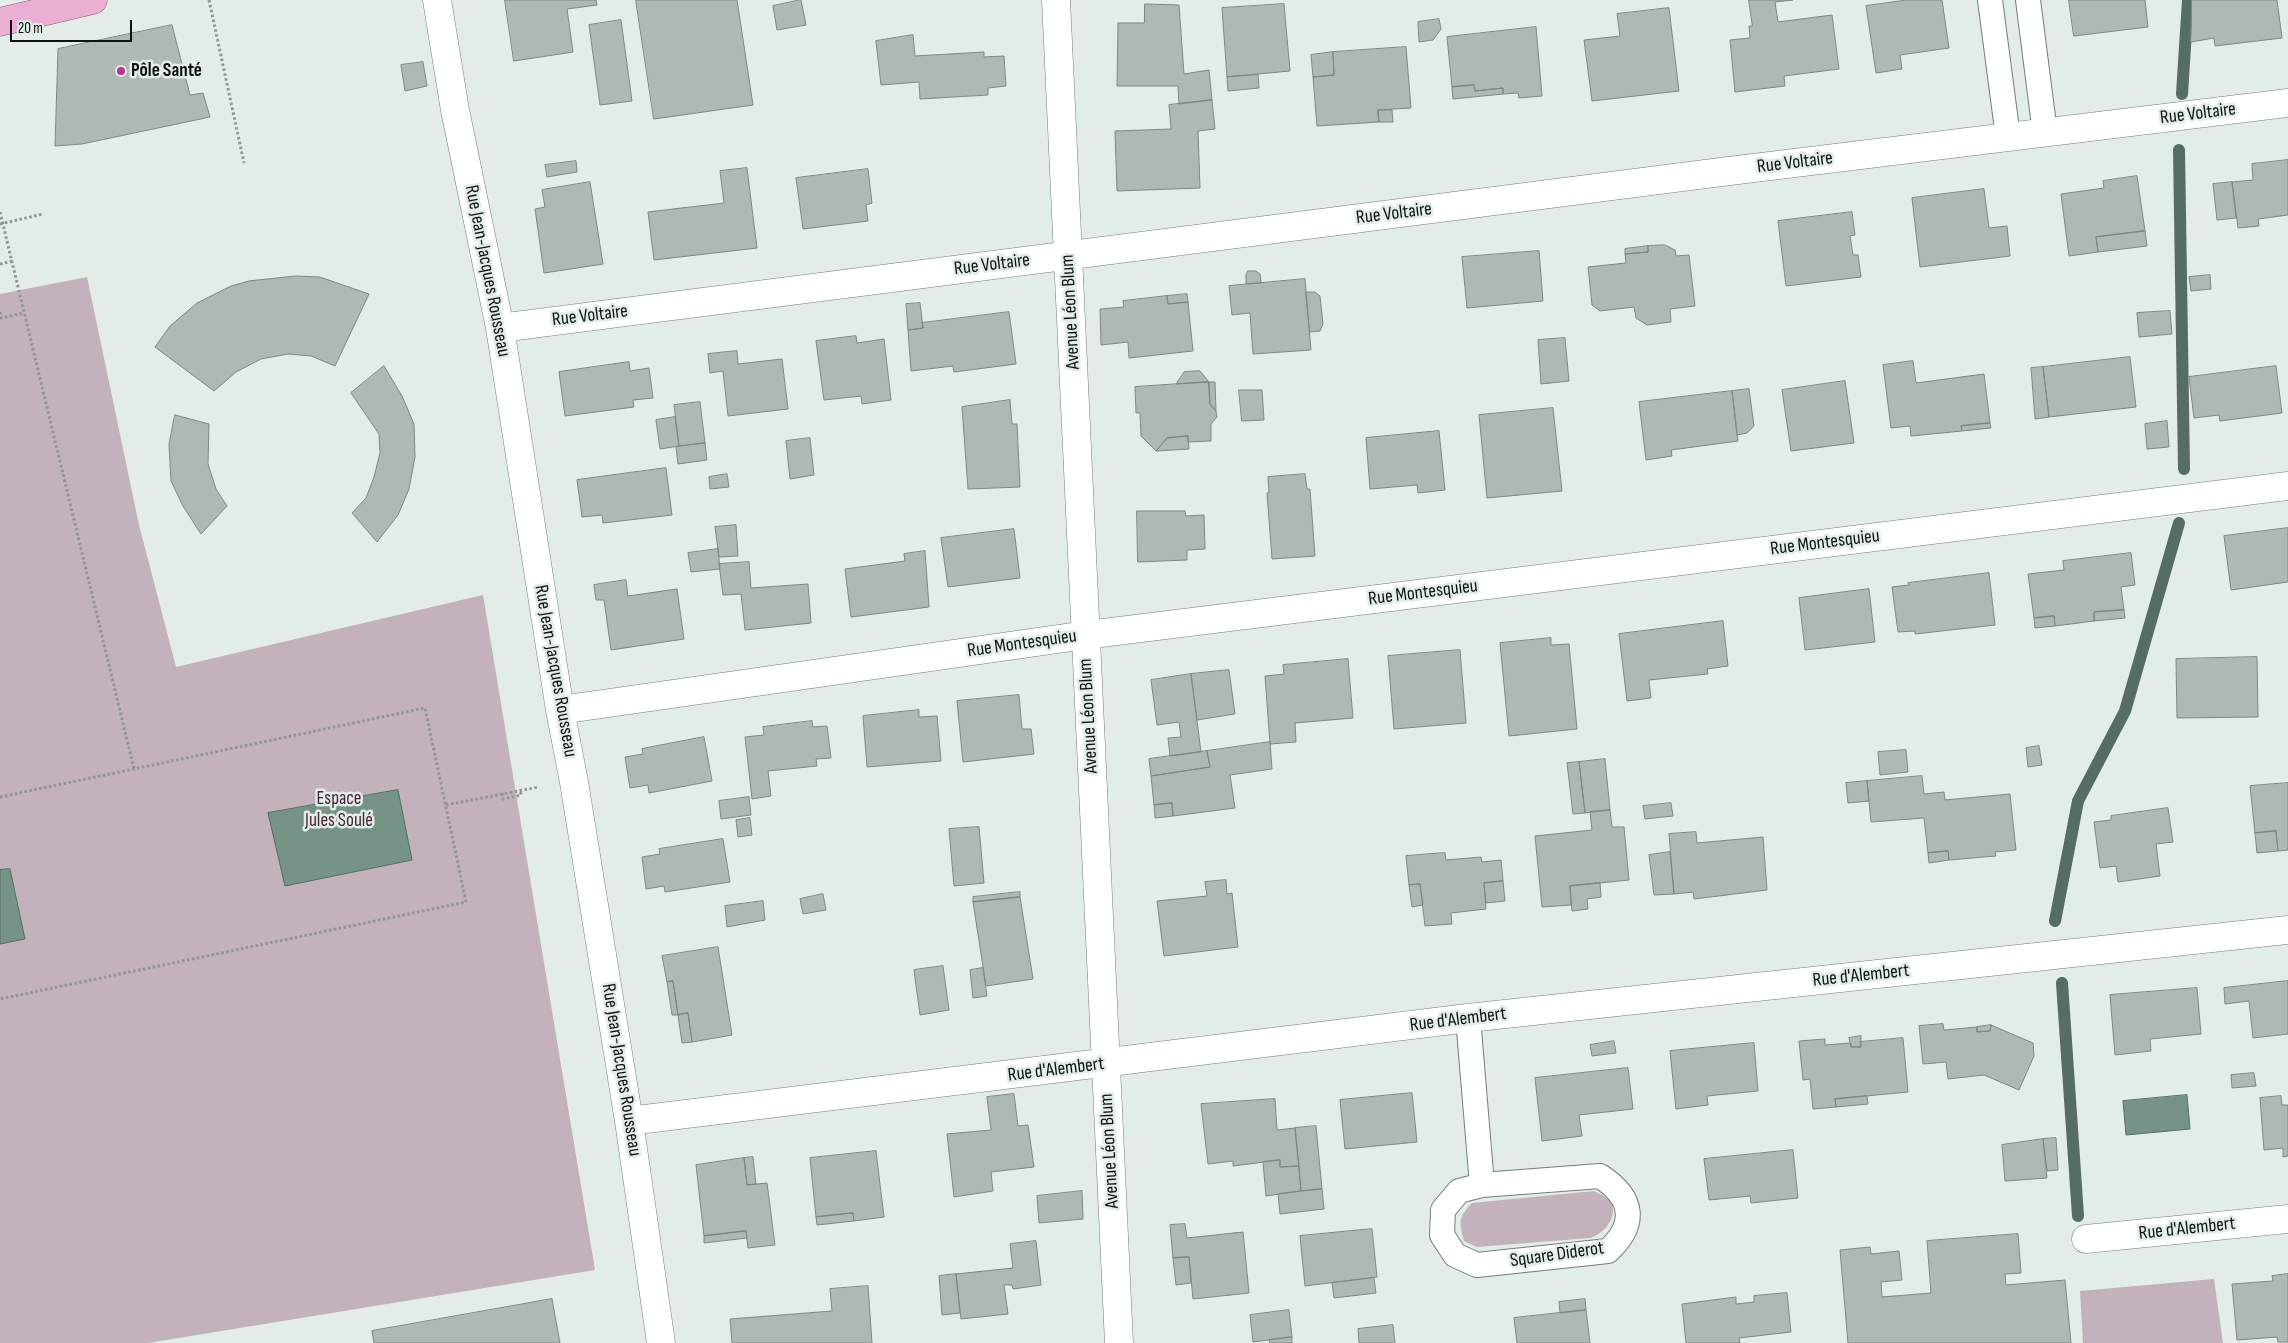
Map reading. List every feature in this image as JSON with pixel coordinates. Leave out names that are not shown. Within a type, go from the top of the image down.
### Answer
[{"type":"main road","points":[[0,22],[93,0]]},
{"type":"street","name":"Rue Jean-Jacques Rousseau","points":[[437,0],[455,110],[500,328],[560,710],[574,782],[629,1121],[661,1343]]},
{"type":"street","name":"Avenue Léon Blum","points":[[1056,0],[1119,1343]]},
{"type":"street","name":"Rue Voltaire","points":[[500,328],[2288,103]]},
{"type":"street","name":"Rue Montesquieu","points":[[560,710],[1086,635],[2288,486]]},
{"type":"street","name":"Rue d'Alembert","points":[[629,1121],[1106,1064],[1468,1018],[2288,930]]},
{"type":"street","name":"Rue d'Alembert","points":[[2086,1239],[2288,1219]]},
{"type":"lane","points":[[1990,0],[2008,137]]},
{"type":"lane","points":[[2028,0],[2045,133]]},
{"type":"lane","points":[[1468,1018],[1482,1185]]},
{"type":"lane","name":"Square Diderot","points":[[1600,1176],[1616,1187],[1626,1202],[1628,1221],[1621,1238],[1608,1251],[1477,1265],[1455,1255],[1442,1235],[1443,1210],[1459,1192],[1482,1185],[1600,1176]]},
{"type":"path","points":[[209,0],[244,163]]},
{"type":"path","points":[[0,212],[1,224],[12,261],[134,769]]},
{"type":"path","points":[[1,224],[43,214]]},
{"type":"path","points":[[0,264],[12,261]]},
{"type":"path","points":[[0,312],[1,318],[24,313]]},
{"type":"path","points":[[0,797],[425,708],[466,902],[0,999]]},
{"type":"path","points":[[446,805],[520,789],[574,782]]},
{"type":"green space","name":"Espace Jules Soulé","points":[[87,277],[139,525],[176,667],[483,595],[595,1270],[148,1343],[0,1343],[0,294]]},
{"type":"green space","points":[[1594,1191],[1604,1196],[1610,1202],[1613,1214],[1607,1226],[1590,1238],[1477,1247],[1464,1241],[1461,1220],[1464,1212],[1472,1203]]},
{"type":"green space","points":[[2214,1279],[2223,1343],[2083,1343],[2080,1291]]},
{"type":"shaded area","points":[[398,790],[412,860],[285,886],[268,813]]},
{"type":"shaded area","points":[[10,869],[25,939],[0,944],[0,870]]},
{"type":"shaded area","points":[[2187,1095],[2190,1129],[2126,1135],[2123,1101]]},
{"type":"building","points":[[505,0],[596,0],[597,5],[567,9],[573,52],[514,61]]},
{"type":"building","points":[[636,0],[737,0],[753,105],[654,119]]},
{"type":"building","points":[[801,0],[806,25],[777,30],[773,6]]},
{"type":"building","points":[[1749,0],[1793,0],[1775,2],[1778,22],[1832,15],[1839,69],[1784,76],[1785,86],[1735,92],[1730,40],[1750,38],[1749,26],[1752,26]]},
{"type":"building","points":[[1907,0],[1942,0],[1949,48],[1900,55],[1902,69],[1876,73],[1866,6]]},
{"type":"building","points":[[2069,0],[2145,0],[2148,27],[2074,36]]},
{"type":"building","points":[[2192,0],[2277,0],[2282,38],[2215,46],[2214,38],[2191,42]]},
{"type":"building","points":[[1145,4],[1179,5],[1184,74],[1209,70],[1212,100],[1179,104],[1178,86],[1117,86],[1118,23],[1144,23]]},
{"type":"building","points":[[1284,4],[1290,71],[1227,77],[1222,8]]},
{"type":"building","points":[[1669,8],[1679,91],[1592,101],[1584,40],[1620,36],[1617,14]]},
{"type":"building","points":[[1439,19],[1441,29],[1433,40],[1419,42],[1418,22]]},
{"type":"building","points":[[621,20],[632,101],[600,105],[589,25]]},
{"type":"building","name":"Pôle Santé","points":[[172,25],[190,95],[203,93],[210,117],[82,144],[55,146],[58,49]]},
{"type":"building","points":[[1536,27],[1542,96],[1519,98],[1518,93],[1503,94],[1503,88],[1475,91],[1474,85],[1452,87],[1447,37]]},
{"type":"building","points":[[913,35],[915,56],[984,52],[984,57],[1004,56],[1006,86],[988,88],[988,95],[920,99],[919,82],[881,85],[876,41]]},
{"type":"building","points":[[1406,47],[1411,108],[1378,110],[1379,122],[1317,126],[1313,77],[1334,75],[1333,52]]},
{"type":"building","points":[[1333,52],[1334,75],[1313,77],[1311,55]]},
{"type":"building","points":[[423,62],[427,86],[405,91],[401,65]]},
{"type":"building","points":[[1258,75],[1259,88],[1228,91],[1227,77]]},
{"type":"building","points":[[1474,85],[1475,91],[1503,88],[1503,94],[1453,99],[1452,87]]},
{"type":"building","points":[[1212,100],[1215,129],[1198,131],[1200,188],[1117,191],[1115,131],[1171,129],[1169,105]]},
{"type":"building","points":[[1378,110],[1392,110],[1393,122],[1379,122]]},
{"type":"building","points":[[2288,160],[2288,215],[2258,219],[2259,226],[2238,228],[2232,182],[2253,180],[2252,164]]},
{"type":"building","points":[[576,161],[577,172],[547,177],[545,165]]},
{"type":"building","points":[[747,168],[757,248],[654,260],[648,212],[724,203],[720,171]]},
{"type":"building","points":[[868,169],[872,203],[866,205],[868,221],[803,229],[796,178]]},
{"type":"building","points":[[2137,176],[2145,231],[2096,237],[2098,252],[2069,256],[2061,194],[2104,188],[2103,181]]},
{"type":"building","points":[[590,182],[603,264],[544,273],[535,209],[545,207],[542,190]]},
{"type":"building","points":[[2232,182],[2236,218],[2217,220],[2213,184]]},
{"type":"building","points":[[1984,189],[1989,228],[2007,226],[2010,256],[1920,267],[1912,198]]},
{"type":"building","points":[[1852,212],[1855,235],[1850,236],[1853,255],[1858,255],[1861,277],[1786,286],[1778,221]]},
{"type":"building","points":[[2145,231],[2147,246],[2098,252],[2096,237]]},
{"type":"building","points":[[1665,245],[1675,250],[1676,256],[1689,255],[1695,306],[1670,309],[1671,322],[1647,325],[1636,318],[1634,307],[1600,311],[1592,305],[1588,267],[1626,263],[1625,254],[1648,252],[1648,246]]},
{"type":"building","points":[[1648,246],[1648,252],[1625,254],[1625,249]]},
{"type":"building","points":[[1539,251],[1543,301],[1467,308],[1462,257]]},
{"type":"building","points":[[1248,271],[1256,271],[1260,274],[1261,283],[1246,284]]},
{"type":"building","points":[[2210,275],[2211,289],[2191,291],[2189,277]]},
{"type":"building","points":[[296,276],[320,277],[369,294],[335,366],[311,356],[288,354],[261,359],[236,372],[214,391],[155,347],[170,326],[197,303],[231,286],[249,281]]},
{"type":"building","points":[[1305,279],[1311,350],[1253,354],[1250,313],[1232,315],[1229,286]]},
{"type":"building","points":[[1306,292],[1315,292],[1320,296],[1323,324],[1320,331],[1310,332]]},
{"type":"building","points":[[1187,294],[1188,302],[1168,304],[1167,296]]},
{"type":"building","points":[[1167,296],[1168,304],[1188,302],[1193,351],[1129,358],[1128,342],[1101,345],[1100,309],[1124,307],[1123,301]]},
{"type":"building","points":[[920,303],[923,328],[908,330],[906,304]]},
{"type":"building","points":[[2170,311],[2172,334],[2139,337],[2137,313]]},
{"type":"building","points":[[1009,312],[1016,364],[954,372],[953,366],[911,371],[908,330],[923,328],[922,323]]},
{"type":"building","points":[[856,336],[857,343],[884,339],[891,400],[862,404],[861,396],[824,400],[816,341]]},
{"type":"building","points":[[1565,338],[1569,381],[1541,384],[1538,340]]},
{"type":"building","points":[[737,351],[738,364],[782,359],[788,409],[728,416],[723,371],[710,373],[708,354]]},
{"type":"building","points":[[2130,357],[2136,407],[2049,417],[2043,367]]},
{"type":"building","points":[[1913,361],[1916,383],[1984,374],[1990,423],[1961,426],[1962,431],[1911,436],[1910,426],[1891,428],[1883,365]]},
{"type":"building","points":[[629,362],[630,371],[649,368],[653,398],[633,400],[634,407],[565,416],[559,372]]},
{"type":"building","points":[[384,366],[402,396],[414,424],[415,457],[409,489],[398,515],[377,542],[352,513],[366,498],[374,477],[380,453],[379,434],[351,393]]},
{"type":"building","points":[[2276,366],[2282,413],[2220,421],[2219,415],[2194,418],[2189,377]]},
{"type":"building","points":[[2043,367],[2049,417],[2035,419],[2031,368]]},
{"type":"building","points":[[1200,371],[1209,382],[1176,384],[1184,372]]},
{"type":"building","points":[[1845,381],[1854,443],[1791,451],[1782,390]]},
{"type":"building","points":[[1209,382],[1210,404],[1216,411],[1217,417],[1211,424],[1211,441],[1188,442],[1188,436],[1167,438],[1156,451],[1141,436],[1140,413],[1136,413],[1135,387]]},
{"type":"building","points":[[1209,382],[1215,382],[1216,411],[1210,404]]},
{"type":"building","points":[[1749,389],[1754,426],[1747,433],[1737,435],[1732,391]]},
{"type":"building","points":[[1239,390],[1262,390],[1264,420],[1242,421]]},
{"type":"building","points":[[1732,391],[1738,441],[1671,450],[1672,456],[1646,460],[1639,402]]},
{"type":"building","points":[[1010,400],[1012,424],[1017,424],[1020,487],[968,489],[962,407]]},
{"type":"building","points":[[700,402],[705,443],[679,446],[674,405]]},
{"type":"building","points":[[1553,408],[1562,491],[1487,498],[1479,415]]},
{"type":"building","points":[[175,415],[209,424],[208,464],[216,489],[227,506],[201,534],[183,506],[171,481],[169,445]]},
{"type":"building","points":[[675,417],[679,446],[660,449],[656,420]]},
{"type":"building","points":[[2167,421],[2169,447],[2147,449],[2145,424]]},
{"type":"building","points":[[1990,423],[1991,428],[1962,431],[1961,426]]},
{"type":"building","points":[[1439,431],[1445,490],[1418,493],[1417,485],[1370,489],[1366,438]]},
{"type":"building","points":[[1188,436],[1189,449],[1156,451],[1167,438]]},
{"type":"building","points":[[810,438],[814,475],[790,479],[786,441]]},
{"type":"building","points":[[705,443],[707,460],[678,464],[676,447]]},
{"type":"building","points":[[666,468],[672,515],[603,523],[602,515],[582,517],[577,480]]},
{"type":"building","points":[[727,474],[729,487],[710,489],[709,477]]},
{"type":"building","points":[[1305,474],[1307,489],[1310,489],[1315,556],[1272,559],[1267,493],[1269,493],[1268,477]]},
{"type":"building","points":[[1137,511],[1185,511],[1186,516],[1204,515],[1205,549],[1187,550],[1187,560],[1138,562]]},
{"type":"building","points":[[736,525],[738,556],[719,557],[715,527]]},
{"type":"building","points":[[2288,528],[2288,582],[2231,590],[2224,536]]},
{"type":"building","points":[[1014,529],[1020,578],[948,587],[941,538]]},
{"type":"building","points":[[718,549],[720,569],[691,572],[688,553]]},
{"type":"building","points":[[925,551],[929,607],[851,617],[845,569],[905,561],[904,554]]},
{"type":"building","points":[[2131,553],[2135,585],[2121,587],[2124,610],[2094,612],[2094,621],[2055,626],[2054,616],[2034,618],[2028,574],[2064,570],[2063,561]]},
{"type":"building","points":[[749,562],[751,588],[808,584],[811,623],[745,630],[741,594],[723,595],[719,564]]},
{"type":"building","points":[[1989,573],[1995,625],[1915,634],[1915,631],[1898,632],[1892,587],[1909,585],[1908,583]]},
{"type":"building","points":[[626,580],[628,596],[677,589],[684,639],[611,650],[604,600],[596,600],[594,585]]},
{"type":"building","points":[[1869,589],[1875,642],[1805,650],[1799,598]]},
{"type":"building","points":[[2124,610],[2125,618],[2094,621],[2094,612]]},
{"type":"building","points":[[2054,616],[2055,626],[2035,628],[2034,618]]},
{"type":"building","points":[[1723,621],[1728,666],[1707,669],[1708,674],[1649,680],[1651,698],[1627,701],[1619,634]]},
{"type":"building","points":[[1551,638],[1551,645],[1569,644],[1577,729],[1509,736],[1500,643]]},
{"type":"building","points":[[1460,650],[1466,723],[1394,729],[1388,656]]},
{"type":"building","points":[[2257,657],[2258,717],[2177,718],[2176,659]]},
{"type":"building","points":[[1348,659],[1353,718],[1295,723],[1296,742],[1270,744],[1265,676],[1284,674],[1283,665]]},
{"type":"building","points":[[1229,670],[1235,714],[1197,720],[1191,674]]},
{"type":"building","points":[[1191,674],[1201,752],[1170,756],[1168,738],[1181,737],[1179,722],[1157,725],[1151,680]]},
{"type":"building","points":[[1019,695],[1022,729],[1031,729],[1034,754],[963,762],[957,701]]},
{"type":"building","points":[[919,710],[919,717],[937,716],[941,761],[867,767],[863,716]]},
{"type":"building","points":[[812,721],[813,727],[827,726],[831,758],[816,759],[817,766],[768,771],[771,796],[752,799],[745,737],[764,735],[763,727]]},
{"type":"building","points":[[704,737],[712,781],[649,793],[648,785],[630,788],[625,757],[643,754],[642,749]]},
{"type":"building","points":[[1270,742],[1272,769],[1230,775],[1235,808],[1173,816],[1172,803],[1154,805],[1151,776],[1210,767],[1207,751]]},
{"type":"building","points":[[2039,746],[2042,765],[2028,767],[2026,748]]},
{"type":"building","points":[[1906,750],[1908,772],[1880,775],[1878,752]]},
{"type":"building","points":[[1207,751],[1210,767],[1151,776],[1149,759]]},
{"type":"building","points":[[1605,759],[1610,810],[1585,813],[1579,762]]},
{"type":"building","points":[[1579,762],[1585,813],[1573,814],[1567,763]]},
{"type":"building","points":[[1922,776],[1924,794],[1944,792],[1945,800],[2010,794],[2016,850],[1995,852],[1996,856],[1949,860],[1948,851],[1928,853],[1924,818],[1871,822],[1867,781]]},
{"type":"building","points":[[1867,781],[1869,801],[1848,803],[1846,783]]},
{"type":"building","points":[[2288,783],[2288,850],[2278,851],[2276,831],[2255,833],[2250,786]]},
{"type":"building","points":[[749,797],[751,815],[721,819],[719,801]]},
{"type":"building","points":[[1172,803],[1173,816],[1155,818],[1154,805]]},
{"type":"building","points":[[1671,803],[1673,816],[1645,819],[1643,806]]},
{"type":"building","points":[[2168,808],[2173,842],[2156,844],[2160,876],[2118,882],[2116,866],[2100,868],[2094,822],[2111,820],[2111,816]]},
{"type":"building","points":[[1610,810],[1612,827],[1624,827],[1629,880],[1570,886],[1571,905],[1542,907],[1535,836],[1592,830],[1590,812]]},
{"type":"building","points":[[750,818],[752,835],[738,837],[736,820]]},
{"type":"building","points":[[979,827],[984,883],[954,886],[949,829]]},
{"type":"building","points":[[2276,831],[2278,851],[2257,853],[2255,833]]},
{"type":"building","points":[[1696,832],[1697,843],[1763,837],[1767,890],[1694,899],[1693,892],[1674,894],[1669,834]]},
{"type":"building","points":[[723,839],[730,882],[665,892],[664,886],[646,889],[642,857],[660,854],[659,849]]},
{"type":"building","points":[[1948,851],[1949,860],[1929,863],[1928,853]]},
{"type":"building","points":[[1670,852],[1674,894],[1654,895],[1649,855]]},
{"type":"building","points":[[1445,853],[1446,860],[1481,857],[1482,862],[1501,860],[1503,881],[1484,883],[1486,909],[1451,913],[1452,924],[1425,926],[1420,884],[1409,885],[1406,856]]},
{"type":"building","points":[[1226,880],[1227,894],[1232,893],[1238,947],[1164,956],[1157,901],[1207,896],[1205,882]]},
{"type":"building","points":[[1503,881],[1505,901],[1486,903],[1484,883]]},
{"type":"building","points":[[1600,883],[1601,897],[1587,899],[1588,909],[1572,911],[1570,886]]},
{"type":"building","points":[[1420,884],[1423,905],[1412,907],[1409,885]]},
{"type":"building","points":[[1020,892],[1020,897],[973,902],[973,897]]},
{"type":"building","points":[[823,894],[826,910],[803,914],[800,899]]},
{"type":"building","points":[[1020,897],[1033,979],[986,986],[973,902]]},
{"type":"building","points":[[763,901],[765,920],[727,927],[725,906]]},
{"type":"building","points":[[718,947],[732,1035],[692,1042],[688,1013],[678,1015],[673,981],[667,982],[662,956]]},
{"type":"building","points":[[943,966],[949,1010],[920,1015],[914,970]]},
{"type":"building","points":[[983,968],[987,996],[973,998],[970,970]]},
{"type":"building","points":[[673,981],[678,1015],[672,1015],[667,982]]},
{"type":"building","points":[[2288,981],[2288,1034],[2253,1038],[2249,1001],[2225,1004],[2224,988]]},
{"type":"building","points":[[2197,988],[2201,1034],[2150,1039],[2151,1051],[2115,1055],[2110,995]]},
{"type":"building","points":[[688,1013],[692,1042],[682,1043],[678,1015]]},
{"type":"building","points":[[1943,1024],[1944,1030],[1977,1027],[1977,1032],[1990,1031],[1991,1025],[2033,1043],[2034,1056],[2019,1090],[1984,1075],[1948,1079],[1946,1062],[1923,1064],[1919,1026]]},
{"type":"building","points":[[1991,1025],[1990,1031],[1977,1032],[1977,1027]]},
{"type":"building","points":[[1861,1036],[1861,1047],[1851,1047],[1849,1038]]},
{"type":"building","points":[[1903,1038],[1908,1092],[1835,1099],[1836,1107],[1813,1109],[1810,1079],[1803,1080],[1799,1041],[1825,1039],[1825,1045],[1851,1043],[1851,1047],[1861,1047],[1860,1042]]},
{"type":"building","points":[[1614,1041],[1616,1053],[1592,1056],[1590,1045]]},
{"type":"building","points":[[1754,1043],[1758,1091],[1707,1096],[1708,1105],[1676,1109],[1670,1051]]},
{"type":"building","points":[[1628,1068],[1633,1109],[1579,1115],[1582,1136],[1542,1141],[1535,1078]]},
{"type":"building","points":[[2254,1073],[2256,1086],[2232,1088],[2231,1075]]},
{"type":"building","points":[[1412,1093],[1417,1142],[1345,1149],[1340,1100]]},
{"type":"building","points":[[1014,1094],[1018,1126],[1028,1125],[1034,1167],[991,1172],[993,1191],[954,1197],[947,1134],[991,1130],[987,1097]]},
{"type":"building","points":[[1867,1096],[1868,1104],[1836,1107],[1835,1099]]},
{"type":"building","points":[[2281,1096],[2282,1105],[2288,1105],[2288,1156],[2283,1157],[2283,1148],[2264,1150],[2260,1098]]},
{"type":"building","points":[[1275,1099],[1277,1130],[1295,1128],[1299,1166],[1280,1167],[1280,1160],[1233,1166],[1233,1161],[1208,1164],[1201,1104]]},
{"type":"building","points":[[1316,1126],[1322,1189],[1301,1191],[1295,1128]]},
{"type":"building","points":[[2056,1138],[2058,1170],[2047,1171],[2043,1139]]},
{"type":"building","points":[[2043,1139],[2047,1178],[2005,1181],[2002,1145]]},
{"type":"building","points":[[1793,1150],[1798,1198],[1751,1203],[1750,1196],[1709,1200],[1704,1159]]},
{"type":"building","points":[[876,1151],[884,1217],[854,1221],[853,1213],[816,1217],[810,1158]]},
{"type":"building","points":[[753,1157],[756,1184],[747,1185],[744,1158]]},
{"type":"building","points":[[744,1158],[747,1185],[767,1183],[775,1245],[748,1248],[746,1231],[704,1236],[696,1165]]},
{"type":"building","points":[[1280,1160],[1280,1167],[1299,1166],[1301,1191],[1266,1196],[1263,1162]]},
{"type":"building","points":[[1322,1189],[1324,1209],[1280,1214],[1278,1194]]},
{"type":"building","points":[[1082,1191],[1083,1219],[1039,1223],[1037,1196]]},
{"type":"building","points":[[853,1213],[854,1221],[817,1225],[816,1217]]},
{"type":"building","points":[[1185,1224],[1187,1238],[1243,1232],[1249,1293],[1193,1299],[1189,1257],[1173,1258],[1170,1225]]},
{"type":"building","points":[[1372,1229],[1377,1277],[1305,1286],[1300,1236]]},
{"type":"building","points":[[746,1231],[747,1238],[704,1243],[704,1236]]},
{"type":"building","points":[[2018,1234],[2021,1273],[2005,1274],[2006,1285],[2065,1280],[2071,1343],[1848,1343],[1840,1250],[1870,1247],[1871,1254],[1899,1251],[1902,1280],[1881,1282],[1882,1297],[1931,1293],[1927,1241]]},
{"type":"building","points":[[1036,1241],[1041,1285],[1013,1289],[1012,1285],[1004,1285],[1008,1314],[961,1319],[956,1274],[1013,1268],[1010,1244]]},
{"type":"building","points":[[1189,1257],[1191,1283],[1176,1285],[1173,1258]]},
{"type":"building","points":[[956,1274],[960,1313],[942,1315],[939,1276]]},
{"type":"building","points":[[2288,1274],[2288,1342],[2278,1342],[2277,1337],[2237,1340],[2232,1284],[2273,1281],[2272,1276]]},
{"type":"building","points":[[1374,1278],[1376,1293],[1334,1298],[1332,1283]]},
{"type":"building","points":[[868,1286],[872,1343],[732,1343],[730,1319],[832,1311],[830,1289]]},
{"type":"building","points":[[1787,1293],[1791,1332],[1739,1338],[1740,1343],[1686,1343],[1682,1304],[1736,1297],[1736,1304],[1754,1302],[1754,1296]]},
{"type":"building","points":[[552,1299],[560,1343],[374,1343],[372,1331]]},
{"type":"building","points":[[1585,1299],[1586,1310],[1560,1313],[1559,1302]]},
{"type":"building","points":[[1289,1310],[1292,1337],[1253,1342],[1250,1315]]},
{"type":"building","points":[[1586,1310],[1590,1343],[1517,1343],[1514,1318]]},
{"type":"building","points":[[1393,1325],[1395,1343],[1359,1343],[1358,1329]]},
{"type":"building","points":[[1292,1337],[1292,1343],[1270,1343],[1269,1340]]},
{"type":"waterway","points":[[2182,94],[2188,0]]},
{"type":"waterway","points":[[2179,150],[2184,469]]},
{"type":"waterway","points":[[2055,921],[2078,801],[2125,711],[2179,523]]},
{"type":"waterway","points":[[2062,983],[2078,1216]]},
{"type":"place","name":"Pôle Santé","points":[[121,71]]}]
